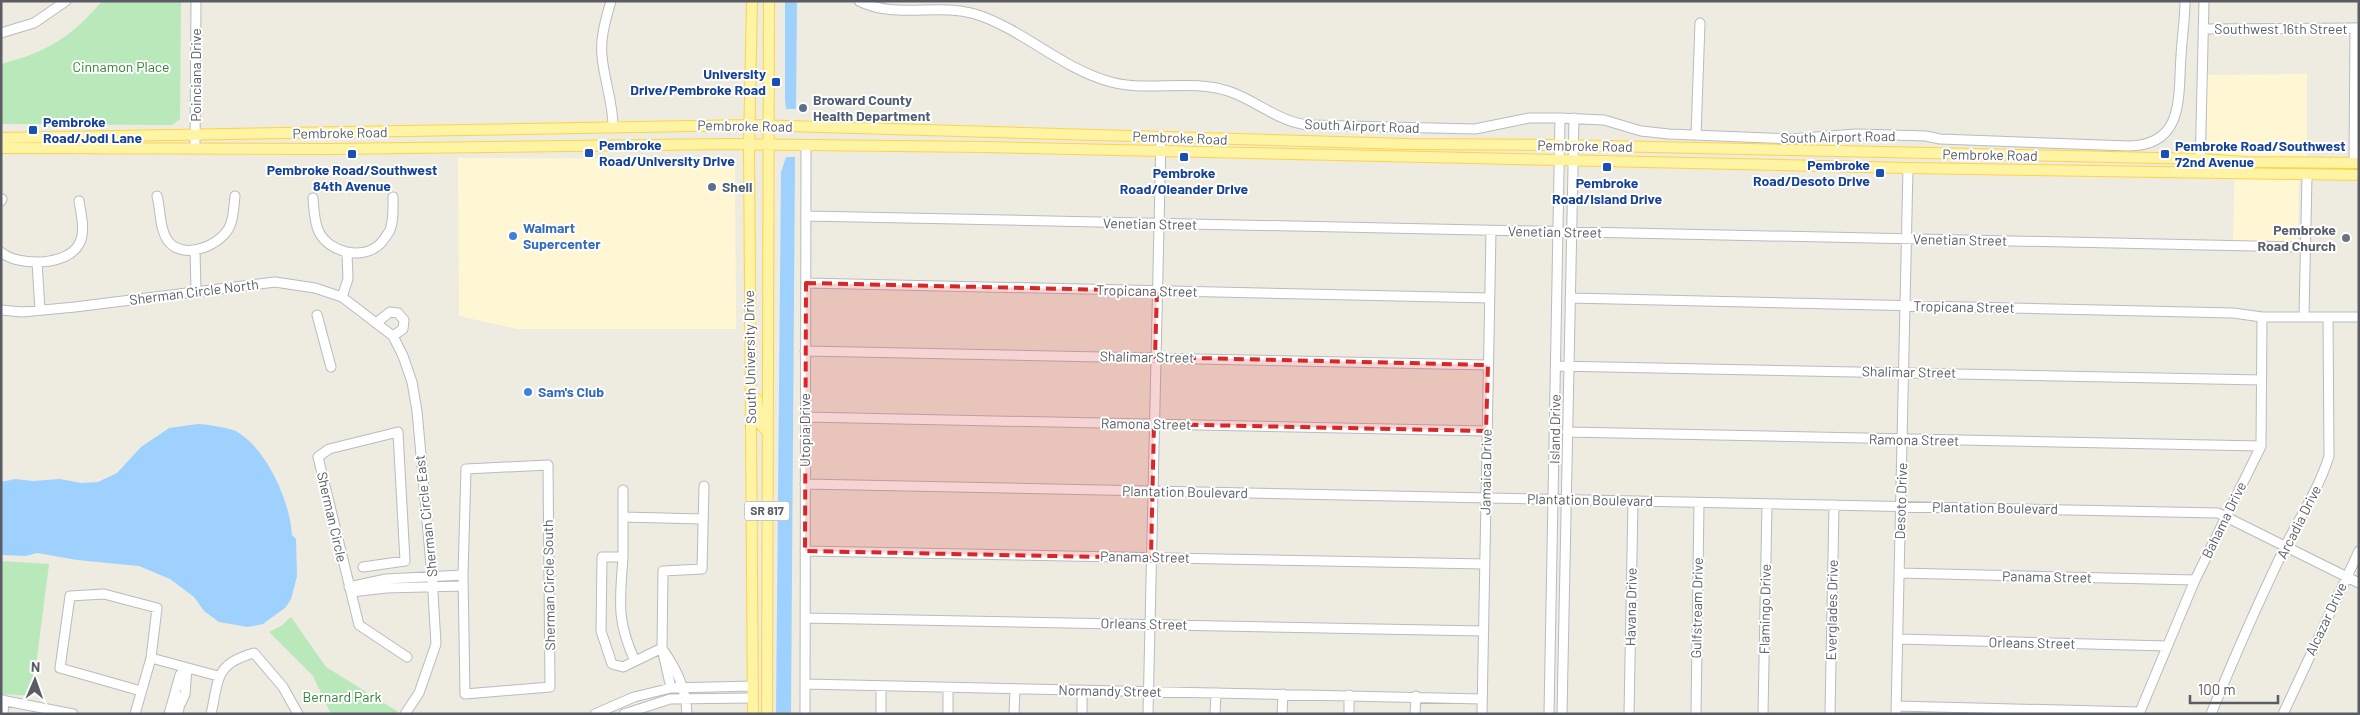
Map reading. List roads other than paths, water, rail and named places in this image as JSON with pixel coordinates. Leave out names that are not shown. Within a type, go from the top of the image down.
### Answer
[{"type":"main road","name":"South University Drive","points":[[752,1],[749,145],[754,714]]},
{"type":"main road","name":"South University Drive","points":[[767,714],[767,145],[769,126],[769,1]]},
{"type":"main road","name":"Pembroke Road","points":[[1,138],[750,125],[1162,138],[2200,159],[2357,165]]},
{"type":"main road","points":[[359,133],[360,148]]},
{"type":"main road","name":"Pembroke Road","points":[[1,148],[767,145],[1574,159],[1908,168],[2200,172],[2306,176],[2359,175]]},
{"type":"main road","points":[[1908,168],[1912,163],[1919,160],[1975,160],[1992,155]]},
{"type":"main road","points":[[1988,169],[1997,163],[2048,164],[2057,156]]},
{"type":"main road","points":[[2306,176],[2316,169],[2357,165]]},
{"type":"main road","points":[[750,334],[754,342],[758,422],[767,431]]},
{"type":"street","points":[[1,33],[34,23],[66,1]]},
{"type":"street","name":"Poinciana Drive","points":[[195,148],[196,1]]},
{"type":"street","points":[[611,1],[603,34],[602,56],[613,109],[613,126]]},
{"type":"street","name":"South Airport Road","points":[[858,1],[879,8],[958,11],[974,14],[998,24],[1086,72],[1111,82],[1132,85],[1218,88],[1235,93],[1284,119],[1301,125],[1402,124],[1474,129],[1529,118],[1574,118],[1604,120],[1650,132],[1696,135],[1778,139],[1850,134],[2128,146],[2143,145],[2160,136],[2171,126],[2178,108],[2185,1]]},
{"type":"street","points":[[2200,172],[2204,1]]},
{"type":"street","points":[[1696,135],[1700,23]]},
{"type":"street","points":[[2357,28],[2357,165]]},
{"type":"street","name":"Southwest 16th Street","points":[[2203,29],[2357,28]]},
{"type":"street","points":[[1560,118],[1560,145]]},
{"type":"street","points":[[1574,118],[1574,145]]},
{"type":"street","points":[[1148,714],[1158,224],[1162,138]]},
{"type":"street","name":"Island Drive","points":[[1549,714],[1560,145]]},
{"type":"street","name":"Island Drive","points":[[1562,714],[1574,145]]},
{"type":"street","name":"Utopia Drive","points":[[805,714],[806,146]]},
{"type":"street","name":"Desoto Drive","points":[[1896,710],[1908,168]]},
{"type":"street","points":[[2304,316],[2306,176]]},
{"type":"street","points":[[157,196],[161,210],[161,225],[168,240],[175,248],[195,250],[217,242],[231,224],[235,196]]},
{"type":"street","points":[[313,198],[315,222],[326,243],[347,253],[364,251],[379,245],[390,229],[394,197]]},
{"type":"street","points":[[1,252],[8,258],[18,261],[37,262],[66,256],[75,251],[82,237],[79,201]]},
{"type":"street","name":"Venetian Street","points":[[806,216],[2304,247]]},
{"type":"street","name":"Jamaica Drive","points":[[1482,714],[1491,231]]},
{"type":"street","points":[[195,250],[196,292]]},
{"type":"street","points":[[342,297],[348,279],[347,253]]},
{"type":"street","points":[[37,262],[40,310]]},
{"type":"street","name":"Sherman Circle North","points":[[1,310],[22,312],[275,282],[315,288],[342,297],[376,323]]},
{"type":"street","name":"Tropicana Street","points":[[806,283],[1489,298]]},
{"type":"street","name":"Tropicana Street","points":[[1570,298],[2233,313],[2262,317],[2359,317]]},
{"type":"street","points":[[376,323],[390,312],[398,313],[404,320],[403,329],[393,336]]},
{"type":"street","points":[[316,315],[331,367]]},
{"type":"street","name":"Bahama Drive","points":[[2139,713],[2195,580],[2261,446],[2262,317]]},
{"type":"street","name":"Arcadia Drive","points":[[2211,714],[2232,661],[2285,547],[2324,471],[2329,456],[2328,318]]},
{"type":"street","name":"Sherman Circle East","points":[[376,323],[393,336],[409,373],[416,402],[433,586],[436,644],[419,694],[405,714]]},
{"type":"street","name":"Shalimar Street","points":[[806,351],[1488,365]]},
{"type":"street","name":"Shalimar Street","points":[[1556,366],[2261,380]]},
{"type":"street","name":"Ramona Street","points":[[805,417],[1486,431]]},
{"type":"street","name":"Sherman Circle","points":[[363,567],[405,561],[398,432],[329,449],[318,457],[359,625],[407,657]]},
{"type":"street","name":"Ramona Street","points":[[1567,432],[2261,446]]},
{"type":"street","name":"Sherman Circle South","points":[[548,465],[550,687],[464,694],[463,575],[466,469],[548,465]]},
{"type":"street","name":"Plantation Boulevard","points":[[805,484],[2218,513],[2359,583]]},
{"type":"street","points":[[671,688],[662,648],[663,571],[702,569],[704,486]]},
{"type":"street","points":[[623,490],[620,618],[624,638],[635,661]]},
{"type":"street","name":"Havana Drive","points":[[1629,714],[1633,501]]},
{"type":"street","name":"Gulfstream Drive","points":[[1696,714],[1699,503]]},
{"type":"street","name":"Flamingo Drive","points":[[1763,714],[1767,504]]},
{"type":"street","name":"Everglades Drive","points":[[1830,714],[1834,505]]},
{"type":"street","points":[[622,517],[702,519]]},
{"type":"street","name":"Panama Street","points":[[805,551],[1485,564]]},
{"type":"street","name":"Alcazar Drive","points":[[2283,714],[2359,552]]},
{"type":"street","points":[[622,557],[602,557],[601,631],[612,664],[623,667],[662,648]]},
{"type":"street","points":[[350,590],[385,575],[407,573],[415,577]]},
{"type":"street","name":"Panama Street","points":[[1899,573],[2195,580]]},
{"type":"street","points":[[350,590],[370,589],[415,577],[463,575]]},
{"type":"street","points":[[374,581],[433,586],[463,586]]},
{"type":"street","points":[[135,714],[151,658],[157,608],[104,594],[70,596],[60,668],[141,691]]},
{"type":"street","name":"Orleans Street","points":[[805,618],[1483,631]]},
{"type":"street","name":"Orleans Street","points":[[1898,639],[2167,646]]},
{"type":"street","points":[[662,648],[676,668],[683,686],[687,714]]},
{"type":"street","points":[[222,714],[211,712],[218,676],[238,658],[254,653],[283,687],[298,714]]},
{"type":"street","points":[[151,658],[218,676]]},
{"type":"street","points":[[169,714],[177,701],[184,699],[188,668]]},
{"type":"street","points":[[178,714],[177,701],[180,675],[188,668]]},
{"type":"street","name":"Normandy Street","points":[[805,684],[1416,696],[1482,699]]},
{"type":"street","points":[[595,714],[634,697],[671,688],[683,686],[753,686]]},
{"type":"street","points":[[881,686],[881,714]]},
{"type":"street","points":[[948,688],[948,714]]},
{"type":"street","points":[[1014,714],[1015,688]]},
{"type":"street","points":[[1082,690],[1082,714]]},
{"type":"street","points":[[1215,714],[1216,693]]},
{"type":"street","points":[[1282,714],[1283,694]]},
{"type":"street","points":[[1349,695],[1349,714]]},
{"type":"street","points":[[1415,714],[1416,696]]},
{"type":"street","points":[[624,714],[656,701],[686,698],[753,698]]},
{"type":"street","points":[[3,714],[3,700],[72,714]]},
{"type":"street","points":[[1896,710],[2139,713]]},
{"type":"water","points":[[785,1],[797,1],[796,109],[786,109],[785,100]]},
{"type":"water","points":[[786,157],[795,157],[791,714],[776,714],[781,172]]},
{"type":"water","points":[[198,424],[233,430],[247,439],[267,463],[282,492],[287,507],[292,535],[296,539],[297,576],[291,599],[286,607],[263,624],[248,627],[219,622],[204,611],[194,597],[170,579],[139,566],[77,560],[37,553],[26,556],[1,555],[1,482],[15,479],[33,481],[60,479],[81,483],[98,482],[117,473],[141,447],[169,428]]},
{"type":"place","name":"University Drive/Pembroke Road","points":[[776,82]]},
{"type":"place","name":"Broward County Health Department","points":[[803,108]]},
{"type":"place","name":"Pembroke Road/Jodi Lane","points":[[33,130]]},
{"type":"place","name":"Pembroke Road/University Drive","points":[[589,153]]},
{"type":"place","name":"Pembroke Road/Southwest 84th Avenue","points":[[352,154]]},
{"type":"place","name":"Pembroke Road/Southwest 72nd Avenue","points":[[2165,154]]},
{"type":"place","name":"Pembroke Road/Oleander Drive","points":[[1184,157]]},
{"type":"place","name":"Pembroke Road/Island Drive","points":[[1607,167]]},
{"type":"place","name":"Pembroke Road/Desoto Drive","points":[[1880,173]]},
{"type":"place","name":"Shell","points":[[712,187]]},
{"type":"place","name":"Walmart Supercenter","points":[[513,236]]},
{"type":"place","name":"Pembroke Road Church","points":[[2346,238]]},
{"type":"place","name":"Sam's Club","points":[[528,392]]},
{"type":"park label","name":"Cinnamon Place","points":[[121,67]]},
{"type":"park label","name":"Bernard Park","points":[[342,697]]}]
